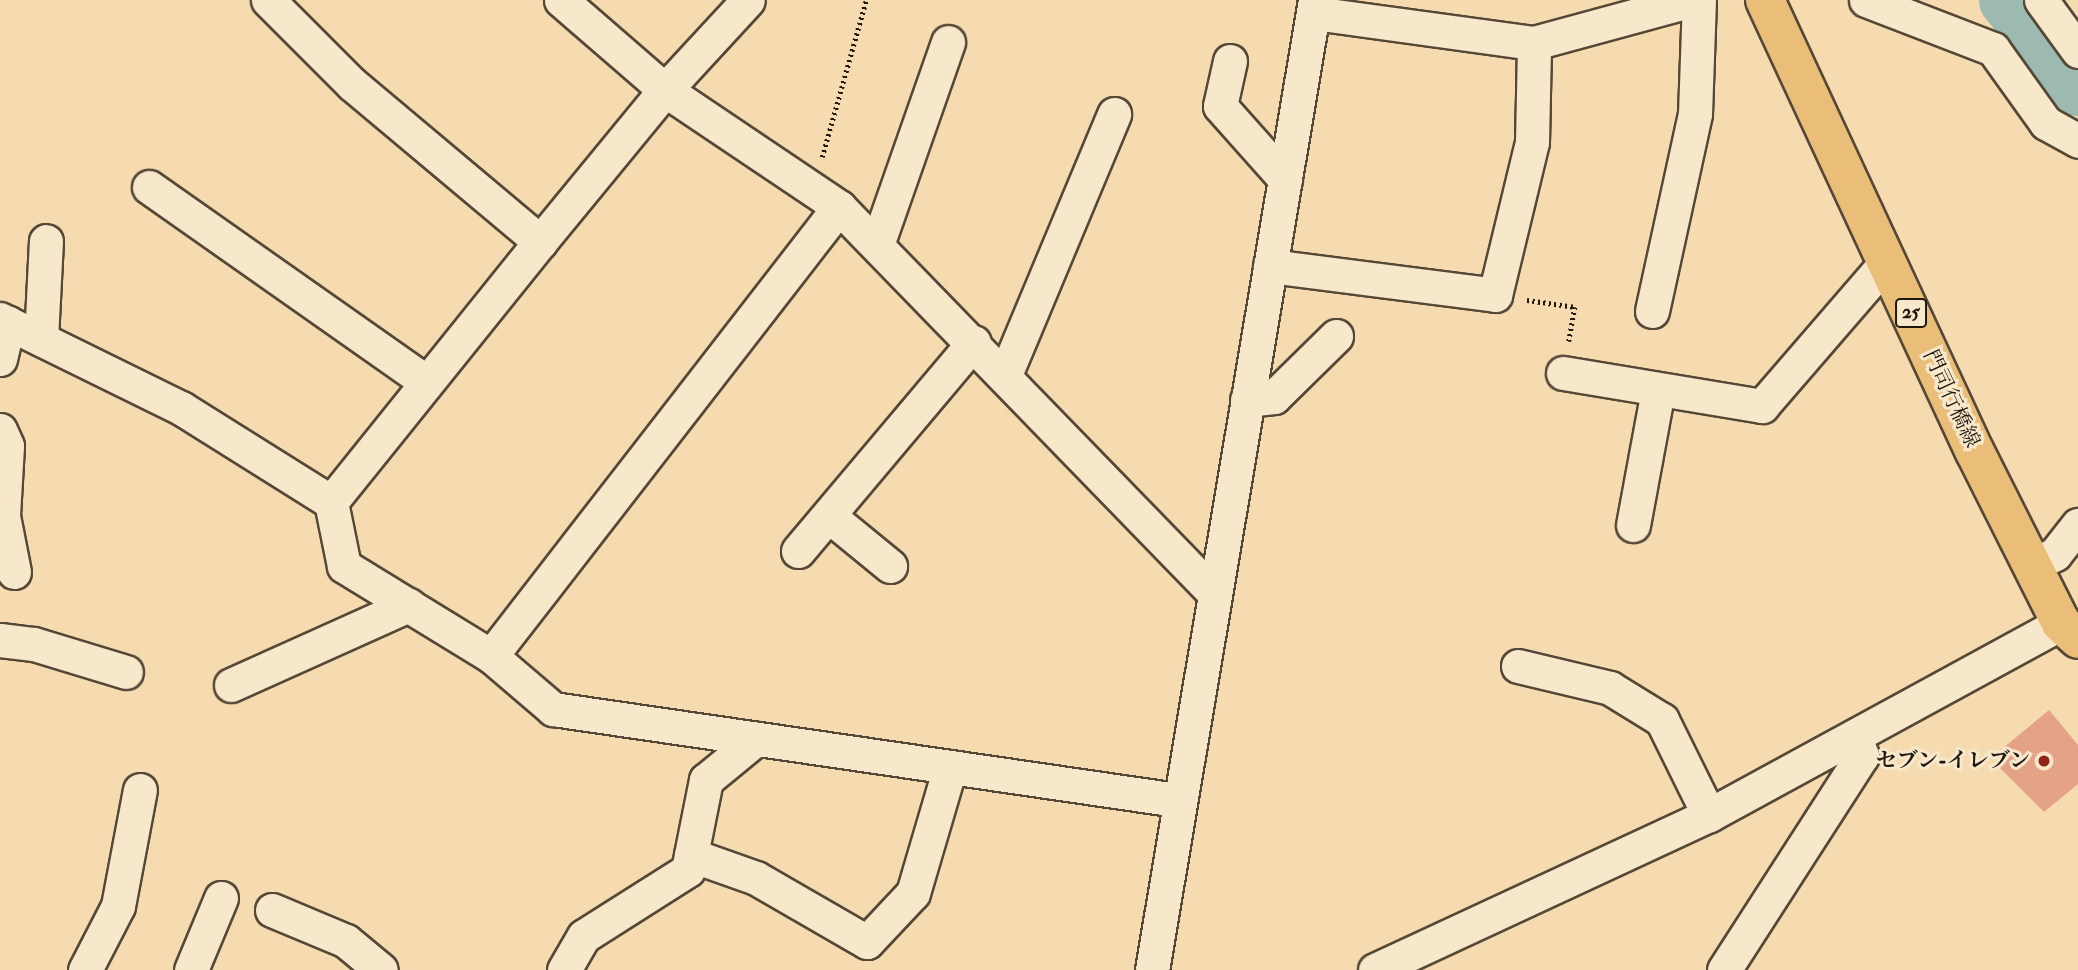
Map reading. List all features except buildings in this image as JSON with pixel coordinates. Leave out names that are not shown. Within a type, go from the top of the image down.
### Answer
[{"type":"main road","name":"門司行橋線","points":[[1765,0],[1975,452],[2069,631]]},
{"type":"street","points":[[268,0],[352,84],[540,242]]},
{"type":"street","points":[[561,0],[665,90],[826,198],[974,342],[1214,593]]},
{"type":"street","points":[[331,502],[665,90],[748,0]]},
{"type":"street","points":[[1152,970],[1177,800],[1315,7],[1534,43],[1692,0]]},
{"type":"street","points":[[1653,311],[1695,114],[1699,0]]},
{"type":"street","points":[[1866,0],[1993,49],[2046,123],[2078,141]]},
{"type":"street","points":[[2041,0],[2078,51]]},
{"type":"street","points":[[877,245],[948,41]]},
{"type":"street","points":[[1270,266],[1495,295],[1532,142],[1534,43]]},
{"type":"street","points":[[1230,61],[1220,106],[1285,179]]},
{"type":"street","points":[[1005,374],[1114,114]]},
{"type":"street","points":[[149,187],[426,382]]},
{"type":"street","points":[[491,656],[826,198]]},
{"type":"street","points":[[41,339],[46,241]]},
{"type":"street","points":[[1563,373],[1762,406],[1887,261]]},
{"type":"street","points":[[0,359],[4,321],[181,408],[331,502],[344,566],[491,656],[552,709],[1177,800]]},
{"type":"street","points":[[1247,400],[1274,397],[1336,336]]},
{"type":"street","points":[[798,551],[974,342]]},
{"type":"street","points":[[1633,525],[1658,390]]},
{"type":"street","points":[[0,430],[7,446],[3,516],[14,572]]},
{"type":"street","points":[[828,516],[890,566]]},
{"type":"street","points":[[2034,564],[2055,554],[2078,525]]},
{"type":"street","points":[[231,685],[409,605]]},
{"type":"street","points":[[1397,966],[1709,814],[1855,736],[2069,631]]},
{"type":"street","points":[[0,640],[34,644],[126,672]]},
{"type":"street","points":[[1518,666],[1610,688],[1662,720],[1709,814]]},
{"type":"street","points":[[1724,970],[1862,756],[1855,736]]},
{"type":"street","points":[[564,970],[584,936],[688,870],[706,780],[756,739]]},
{"type":"street","points":[[691,855],[756,878],[871,952],[913,893],[950,767]]},
{"type":"street","points":[[85,970],[118,906],[141,790]]},
{"type":"street","points":[[191,970],[221,898]]},
{"type":"street","points":[[272,909],[346,941],[380,970]]},
{"type":"path","points":[[826,198],[866,0]]},
{"type":"path","points":[[1495,295],[1575,307],[1563,373]]},
{"type":"waterway","points":[[2008,0],[2078,87]]},
{"type":"place","name":"セブン-イレブン","points":[[2044,761]]}]
